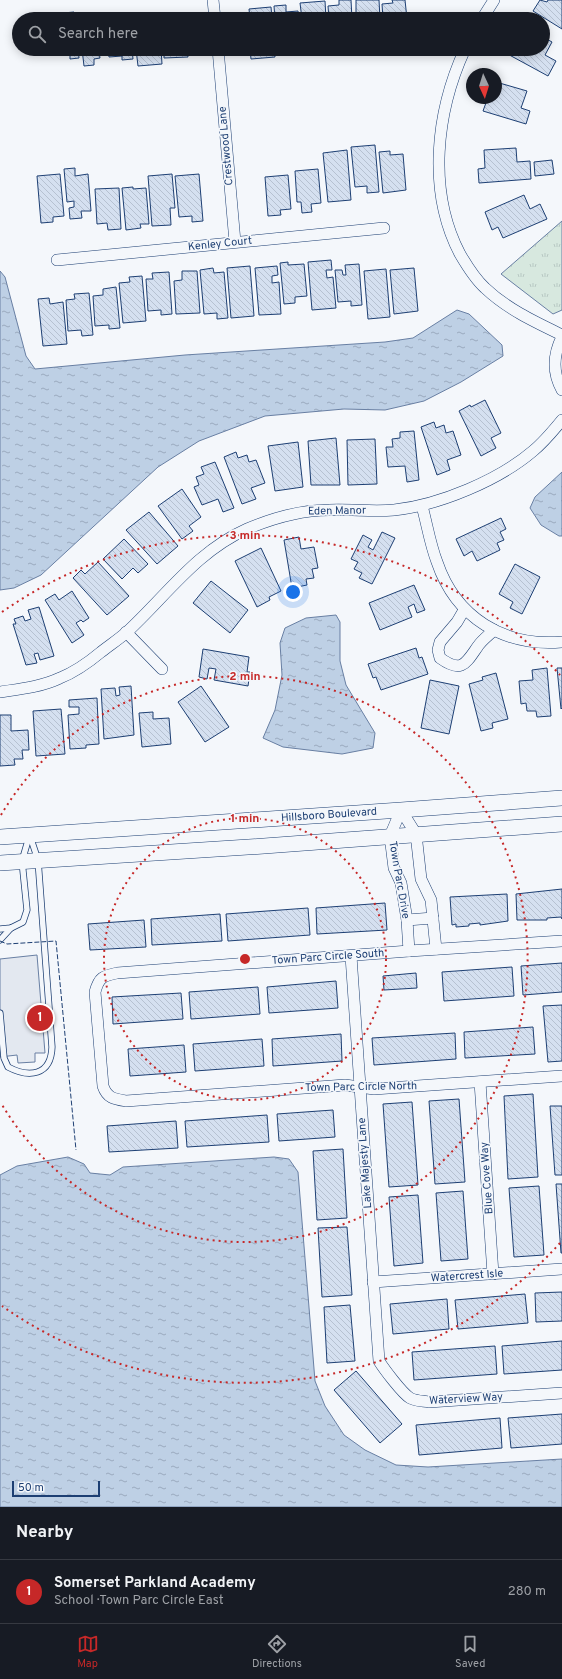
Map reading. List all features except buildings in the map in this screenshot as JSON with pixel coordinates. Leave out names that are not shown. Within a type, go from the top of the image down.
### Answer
[{"type":"street","points":[[213,0],[214,12]]},
{"type":"street","points":[[486,12],[494,0]]},
{"type":"street","name":"Crestwood Lane","points":[[219,56],[235,242]]},
{"type":"street","points":[[462,56],[448,92],[441,125],[440,184],[445,214],[454,242],[467,267],[484,287],[504,304],[562,336],[555,355],[555,370],[562,390]]},
{"type":"street","name":"Kenley Court","points":[[57,260],[384,228]]},
{"type":"street","name":"Eden Manor","points":[[0,692],[29,688],[60,678],[88,662],[126,632],[197,561],[221,543],[246,529],[276,518],[304,511],[393,510],[422,506],[451,496],[511,468],[533,451],[550,435],[562,420]]},
{"type":"street","points":[[422,506],[437,562],[448,586],[464,610],[494,630],[517,639],[548,643],[562,642]]},
{"type":"street","points":[[464,610],[457,622],[440,642],[438,650],[440,658],[449,664],[458,666],[468,662],[480,644],[494,630]]},
{"type":"street","points":[[126,632],[162,670]]},
{"type":"street","name":"Hillsboro Boulevard","points":[[0,837],[562,798]]},
{"type":"street","points":[[401,810],[416,834],[421,879],[431,900],[436,949]]},
{"type":"street","name":"Town Parc Drive","points":[[401,810],[390,836],[394,868],[401,883],[409,951]]},
{"type":"street","points":[[0,863],[562,824]]},
{"type":"street","points":[[406,920],[434,918]]},
{"type":"street","name":"Town Parc Circle South","points":[[113,1099],[105,1094],[102,1086],[95,992],[97,982],[104,976],[117,973],[562,941]]},
{"type":"street","name":"Lake Majesty Lane","points":[[350,956],[378,1354],[383,1368]]},
{"type":"street","name":"Town Parc Circle North","points":[[113,1099],[126,1101],[345,1085],[374,1089],[562,1076]]},
{"type":"street","name":"Blue Cove Way","points":[[480,1082],[493,1274]]},
{"type":"street","name":"Watercrest Isle","points":[[373,1282],[562,1269]]},
{"type":"street","name":"Waterview Way","points":[[383,1368],[410,1398],[418,1401],[429,1402],[562,1393]]},
{"type":"lane","points":[[0,1013],[4,1058],[8,1066],[26,1074],[43,1070],[49,1063],[52,1056],[52,1047],[38,860],[29,834]]},
{"type":"lane","points":[[0,940],[11,928],[23,922],[27,910],[22,861],[29,834]]},
{"type":"lane","points":[[0,929],[11,928]]},
{"type":"green space","points":[[562,221],[562,310],[553,314],[501,274]]},
{"type":"shaded area","points":[[37,955],[45,1053],[35,1053],[35,1062],[18,1063],[17,1055],[0,1057],[0,959]]},
{"type":"water","points":[[0,271],[5,277],[26,356],[35,369],[185,355],[385,342],[413,338],[457,310],[469,314],[502,345],[503,356],[461,382],[424,401],[385,410],[344,409],[265,416],[199,441],[158,467],[41,575],[14,588],[0,590]]},
{"type":"water","points":[[562,472],[562,536],[559,536],[541,525],[530,508],[535,497]]},
{"type":"water","points":[[336,615],[340,622],[340,661],[346,685],[375,733],[373,748],[342,754],[283,747],[263,738],[275,710],[282,675],[280,643],[285,628],[306,618]]},
{"type":"water","points":[[68,1157],[84,1164],[90,1173],[110,1175],[123,1167],[274,1157],[289,1159],[298,1172],[315,1381],[325,1406],[344,1435],[365,1450],[396,1465],[428,1467],[562,1459],[562,1507],[0,1507],[0,1175],[17,1166]]},
{"type":"fence","points":[[0,941],[7,944],[56,941],[76,1150]]},
{"type":"place","name":"Somerset Parkland Academy","points":[[40,1018]]}]
